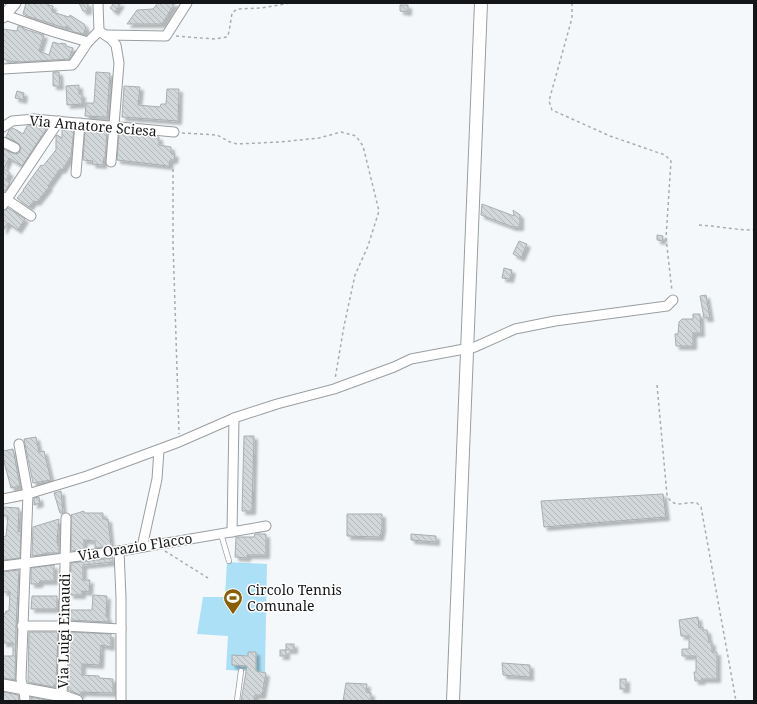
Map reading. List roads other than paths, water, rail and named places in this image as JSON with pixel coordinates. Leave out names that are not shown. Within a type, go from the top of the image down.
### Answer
[{"type":"main road","points":[[453,701],[481,3]]},
{"type":"street","points":[[15,3],[4,16],[88,42]]},
{"type":"street","points":[[98,3],[103,33],[116,44],[119,63],[111,162]]},
{"type":"street","points":[[3,69],[72,65],[88,42],[103,33],[166,36],[187,3]]},
{"type":"street","name":"Via Amatore Sciesa","points":[[3,127],[12,121],[34,119],[174,132]]},
{"type":"street","points":[[31,216],[4,201],[59,121]]},
{"type":"street","points":[[76,173],[80,123]]},
{"type":"street","points":[[3,142],[15,148]]},
{"type":"street","points":[[3,500],[87,476],[159,450],[234,418],[277,404],[334,389],[394,367],[411,359],[475,347],[515,329],[667,306],[673,300]]},
{"type":"street","points":[[232,532],[234,418]]},
{"type":"street","points":[[19,444],[28,494],[21,678],[25,701]]},
{"type":"street","points":[[142,547],[157,479],[159,450]]},
{"type":"street","name":"Via Luigi Einaudi","points":[[62,698],[66,518]]},
{"type":"street","name":"Via Orazio Flacco","points":[[3,566],[119,551],[266,526]]},
{"type":"street","points":[[119,551],[121,598],[121,701]]},
{"type":"street","points":[[22,626],[64,626],[121,629]]},
{"type":"street","points":[[3,686],[76,701]]},
{"type":"lane","points":[[220,534],[229,561]]},
{"type":"lane","points":[[237,701],[241,671]]},
{"type":"place","name":"Circolo Tennis Comunale","points":[[233,615]]}]
